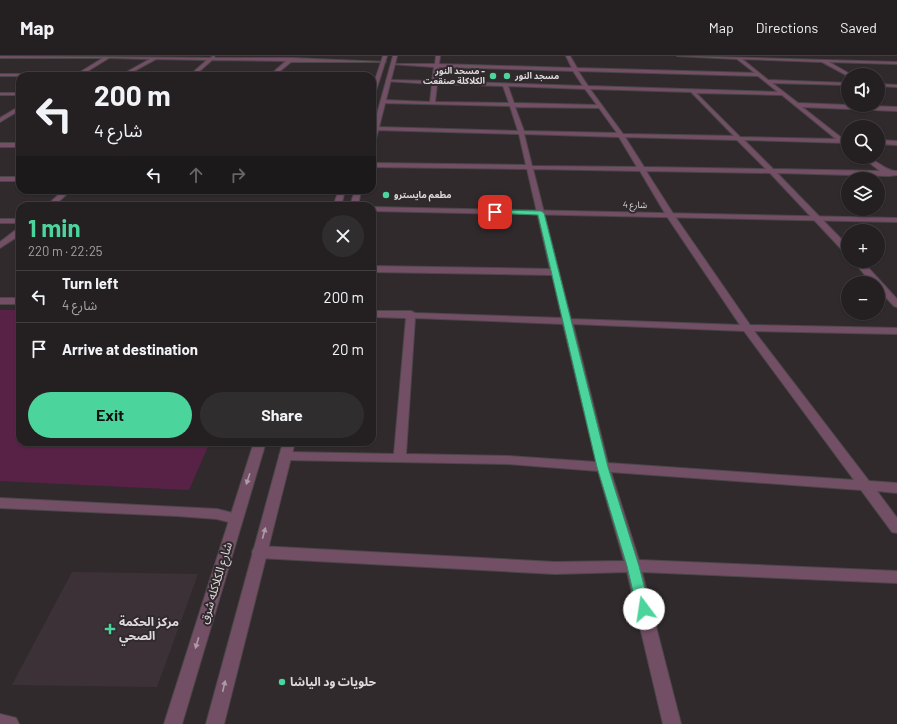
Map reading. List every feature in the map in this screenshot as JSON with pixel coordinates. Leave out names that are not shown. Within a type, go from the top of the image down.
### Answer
[{"type":"street","points":[[0,57],[110,56],[384,62]]},
{"type":"street","points":[[82,72],[110,56]]},
{"type":"street","points":[[276,72],[296,56]]},
{"type":"street","points":[[376,85],[386,56]]},
{"type":"street","points":[[395,56],[376,129],[841,141]]},
{"type":"street","points":[[432,103],[438,56]]},
{"type":"street","points":[[568,56],[574,69],[602,107],[643,169],[670,215],[747,328],[897,528]]},
{"type":"street","points":[[679,56],[897,63]]},
{"type":"street","points":[[876,56],[897,68]]},
{"type":"street","points":[[737,57],[841,138]]},
{"type":"street","points":[[129,72],[155,58]]},
{"type":"street","points":[[196,72],[212,58]]},
{"type":"street","points":[[823,60],[841,71]]},
{"type":"street","points":[[393,64],[502,64],[574,69],[761,75]]},
{"type":"street","points":[[0,75],[16,75]]},
{"type":"street","points":[[388,81],[784,94]]},
{"type":"street","points":[[768,81],[841,84]]},
{"type":"street","points":[[505,84],[520,132],[603,467],[633,566],[672,724]]},
{"type":"street","points":[[885,85],[897,86]]},
{"type":"street","points":[[692,91],[818,218],[841,243]]},
{"type":"street","points":[[0,94],[16,94]]},
{"type":"street","points":[[384,102],[602,107]]},
{"type":"street","points":[[797,105],[897,109]]},
{"type":"street","points":[[1,119],[16,110]]},
{"type":"street","points":[[1,119],[16,118]]},
{"type":"street","points":[[885,142],[897,143]]},
{"type":"street","points":[[0,145],[16,145]]},
{"type":"street","points":[[875,164],[897,181]]},
{"type":"street","points":[[376,165],[897,173]]},
{"type":"street","points":[[0,179],[16,179]]},
{"type":"street","points":[[54,202],[64,194]]},
{"type":"street","name":"شارع 4","points":[[376,209],[897,220]]},
{"type":"street","points":[[0,221],[16,221]]},
{"type":"street","points":[[0,246],[16,234]]},
{"type":"street","points":[[864,268],[871,276]]},
{"type":"street","points":[[376,269],[555,272]]},
{"type":"street","points":[[885,291],[897,304]]},
{"type":"street","points":[[0,301],[16,301]]},
{"type":"street","points":[[376,314],[412,314],[747,328],[897,331]]},
{"type":"street","points":[[400,457],[412,314]]},
{"type":"street","name":"شارع الكلاكله شرق","points":[[173,724],[259,446]]},
{"type":"street","points":[[215,724],[287,449],[400,457],[508,460],[897,488]]},
{"type":"street","points":[[0,503],[177,510],[217,514],[236,519]]},
{"type":"street","points":[[259,552],[555,568],[605,568],[633,566],[897,576]]},
{"type":"street","points":[[0,723],[10,724]]},
{"type":"shaded area","points":[[0,310],[16,310],[16,446],[208,446],[189,490],[0,481]]},
{"type":"shaded area","name":"مركز الحكمة الصحي","points":[[72,572],[198,574],[157,687],[12,685]]},
{"type":"place","name":"مسجد النور - الكلاكلة صنقعت","points":[[493,76]]},
{"type":"place","name":"مسجد النور","points":[[507,76]]},
{"type":"place","name":"مطعم مايسترو","points":[[386,195]]},
{"type":"place","name":"مركز الحكمة الصحي","points":[[110,629]]},
{"type":"place","name":"حلويات ود الياشا","points":[[282,682]]},
{"type":"route","points":[[495,212],[541,213],[566,321],[603,467],[633,566],[644,609]]}]
